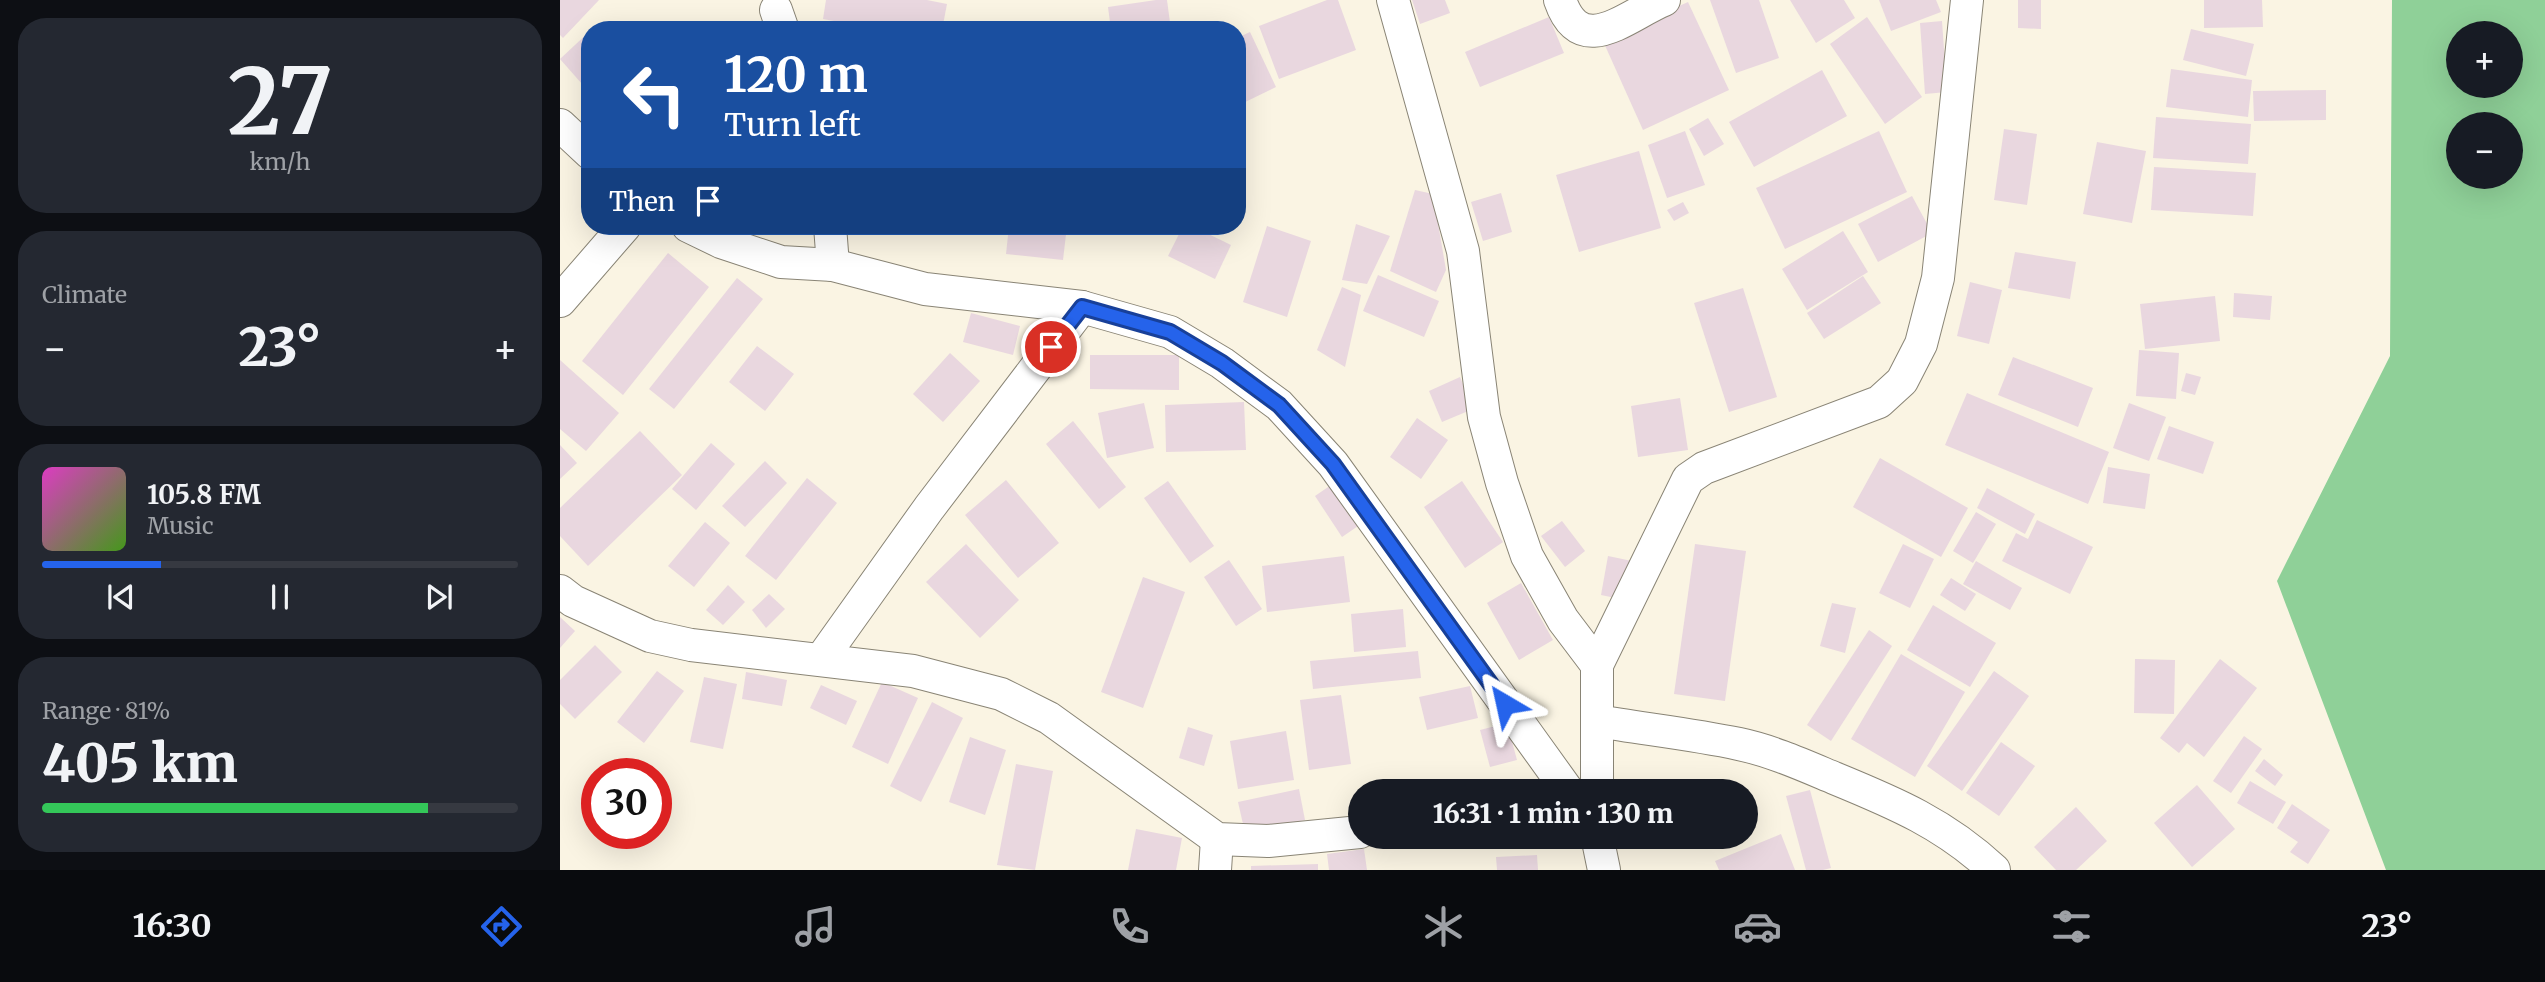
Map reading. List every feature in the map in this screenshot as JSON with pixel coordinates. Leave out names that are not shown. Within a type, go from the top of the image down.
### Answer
[{"type":"street","points":[[1393,0],[1463,251],[1484,416],[1502,483],[1527,556],[1563,620],[1598,665]]},
{"type":"street","points":[[1560,0],[1574,23],[1583,31],[1598,33],[1664,0]]},
{"type":"street","points":[[1597,779],[1598,665],[1688,479],[1704,468],[1879,401],[1902,382],[1921,344],[1938,278],[1967,0]]},
{"type":"street","points":[[560,125],[581,145]]},
{"type":"street","points":[[560,301],[617,235]]},
{"type":"street","points":[[707,235],[781,262],[833,265],[925,289],[1082,307],[1170,332],[1222,363],[1279,405],[1333,464],[1558,779]]},
{"type":"street","points":[[831,235],[833,265]]},
{"type":"street","points":[[822,658],[929,508],[1082,307]]},
{"type":"street","points":[[560,591],[573,600],[650,636],[691,645],[822,658],[913,671],[1001,694],[1049,718],[1217,839],[1268,841],[1348,833]]},
{"type":"street","points":[[1597,721],[1740,744],[1780,756],[1901,806],[1934,823],[1965,843],[1994,870]]},
{"type":"street","points":[[1215,870],[1217,839]]},
{"type":"street","points":[[1600,849],[1604,870]]},
{"type":"green space","points":[[2392,0],[2545,0],[2545,870],[2386,870],[2277,581],[2390,356]]},
{"type":"building","points":[[560,0],[599,0],[563,38],[560,35]]},
{"type":"building","points":[[826,0],[927,0],[947,4],[944,21],[823,19]]},
{"type":"building","points":[[1167,0],[1170,21],[1110,21],[1108,7]]},
{"type":"building","points":[[1327,0],[1338,0],[1356,50],[1279,79],[1259,26]]},
{"type":"building","points":[[1412,0],[1445,0],[1450,13],[1420,24]]},
{"type":"building","points":[[1710,0],[1759,0],[1779,58],[1736,73]]},
{"type":"building","points":[[1790,0],[1844,0],[1855,18],[1816,43]]},
{"type":"building","points":[[1879,0],[1936,0],[1941,12],[1891,31]]},
{"type":"building","points":[[2018,0],[2041,0],[2041,29],[2018,28]]},
{"type":"building","points":[[2204,0],[2262,0],[2263,27],[2204,28]]},
{"type":"building","points":[[1688,2],[1729,90],[1643,130],[1603,41]]},
{"type":"building","points":[[1549,17],[1564,53],[1480,87],[1465,52]]},
{"type":"building","points":[[1867,17],[1922,97],[1885,124],[1830,44]]},
{"type":"building","points":[[1942,21],[1947,92],[1925,94],[1920,23]]},
{"type":"building","points":[[2191,29],[2254,44],[2246,76],[2183,60]]},
{"type":"building","points":[[1250,32],[1276,87],[1246,102],[1246,34]]},
{"type":"building","points":[[581,39],[581,83],[560,59]]},
{"type":"building","points":[[2171,69],[2252,80],[2248,117],[2166,107]]},
{"type":"building","points":[[1822,70],[1847,116],[1754,167],[1729,122]]},
{"type":"building","points":[[2326,90],[2326,120],[2254,121],[2253,91]]},
{"type":"building","points":[[2156,117],[2251,124],[2248,164],[2153,158]]},
{"type":"building","points":[[1708,118],[1724,144],[1704,156],[1689,129]]},
{"type":"building","points":[[2004,129],[2037,134],[2027,205],[1994,200]]},
{"type":"building","points":[[1685,131],[1705,185],[1667,198],[1648,145]]},
{"type":"building","points":[[1879,131],[1907,192],[1785,249],[1756,188]]},
{"type":"building","points":[[2097,142],[2146,151],[2132,223],[2083,214]]},
{"type":"building","points":[[1639,151],[1661,228],[1579,252],[1556,175]]},
{"type":"building","points":[[2154,167],[2256,173],[2253,216],[2151,210]]},
{"type":"building","points":[[1415,190],[1433,194],[1446,270],[1436,292],[1390,271]]},
{"type":"building","points":[[1501,193],[1512,232],[1483,241],[1471,202]]},
{"type":"building","points":[[1912,196],[1932,233],[1878,262],[1858,224]]},
{"type":"building","points":[[1683,202],[1689,213],[1674,221],[1667,210]]},
{"type":"building","points":[[1356,224],[1390,236],[1367,284],[1342,280]]},
{"type":"building","points":[[1267,226],[1311,241],[1287,317],[1243,302]]},
{"type":"building","points":[[1843,231],[1868,272],[1807,310],[1782,269]]},
{"type":"building","points":[[1008,235],[1066,235],[1063,260],[1006,254]]},
{"type":"building","points":[[1178,235],[1210,235],[1231,245],[1215,279],[1168,256]]},
{"type":"building","points":[[2015,252],[2076,262],[2070,299],[2008,288]]},
{"type":"building","points":[[668,253],[709,287],[623,395],[582,361]]},
{"type":"building","points":[[1378,275],[1439,301],[1424,337],[1363,311]]},
{"type":"building","points":[[1863,276],[1881,303],[1824,339],[1807,313]]},
{"type":"building","points":[[737,278],[763,299],[674,409],[649,389]]},
{"type":"building","points":[[1970,282],[2002,290],[1989,344],[1957,336]]},
{"type":"building","points":[[1342,287],[1361,295],[1345,367],[1317,350]]},
{"type":"building","points":[[1743,288],[1777,397],[1729,412],[1694,303]]},
{"type":"building","points":[[2234,293],[2272,296],[2270,320],[2233,317]]},
{"type":"building","points":[[2215,296],[2220,341],[2145,349],[2140,304]]},
{"type":"building","points":[[971,313],[1020,326],[1013,355],[963,342]]},
{"type":"building","points":[[757,346],[794,374],[765,411],[729,382]]},
{"type":"building","points":[[2139,350],[2179,353],[2176,399],[2136,396]]},
{"type":"building","points":[[950,353],[980,381],[943,422],[913,394]]},
{"type":"building","points":[[1090,355],[1179,355],[1179,390],[1090,389]]},
{"type":"building","points":[[2013,357],[2093,388],[2078,427],[1998,395]]},
{"type":"building","points":[[560,360],[619,413],[586,451],[560,429]]},
{"type":"building","points":[[2186,373],[2201,377],[2195,395],[2181,391]]},
{"type":"building","points":[[1460,377],[1473,409],[1442,422],[1429,391]]},
{"type":"building","points":[[1967,393],[2109,452],[2088,504],[1945,445]]},
{"type":"building","points":[[1680,398],[1688,450],[1638,457],[1631,406]]},
{"type":"building","points":[[1244,402],[1246,450],[1166,452],[1165,405]]},
{"type":"building","points":[[1144,403],[1154,448],[1107,458],[1098,413]]},
{"type":"building","points":[[2129,403],[2166,417],[2149,461],[2113,448]]},
{"type":"building","points":[[1417,418],[1448,440],[1421,479],[1390,457]]},
{"type":"building","points":[[1073,421],[1126,487],[1099,509],[1046,444]]},
{"type":"building","points":[[2169,426],[2214,442],[2203,474],[2157,459]]},
{"type":"building","points":[[640,431],[682,475],[588,566],[560,536],[560,508]]},
{"type":"building","points":[[711,443],[735,464],[696,510],[672,489]]},
{"type":"building","points":[[560,445],[577,463],[560,479]]},
{"type":"building","points":[[1880,458],[1968,508],[1941,557],[1853,507]]},
{"type":"building","points":[[765,461],[787,483],[745,527],[722,506]]},
{"type":"building","points":[[2108,467],[2150,474],[2145,509],[2103,503]]},
{"type":"building","points":[[807,478],[837,503],[776,580],[745,556]]},
{"type":"building","points":[[1006,480],[1059,543],[1018,578],[965,515]]},
{"type":"building","points":[[1168,481],[1214,546],[1190,563],[1144,498]]},
{"type":"building","points":[[1462,481],[1503,542],[1465,568],[1424,507]]},
{"type":"building","points":[[1334,483],[1361,524],[1342,537],[1315,496]]},
{"type":"building","points":[[1987,488],[2035,514],[2025,534],[1977,508]]},
{"type":"building","points":[[1976,512],[1996,524],[1973,563],[1953,551]]},
{"type":"building","points":[[2037,520],[2093,547],[2070,594],[2002,561],[2016,533],[2028,539]]},
{"type":"building","points":[[1562,521],[1585,551],[1565,567],[1541,536]]},
{"type":"building","points":[[705,522],[730,543],[694,587],[668,566]]},
{"type":"building","points":[[966,544],[1019,600],[980,638],[926,582]]},
{"type":"building","points":[[1695,544],[1746,551],[1725,701],[1674,694]]},
{"type":"building","points":[[1903,544],[1934,559],[1910,608],[1879,593]]},
{"type":"building","points":[[1344,556],[1350,602],[1267,612],[1262,566]]},
{"type":"building","points":[[1608,556],[1632,561],[1625,600],[1601,595]]},
{"type":"building","points":[[1229,560],[1262,609],[1236,626],[1204,577]]},
{"type":"building","points":[[1976,561],[2022,588],[2010,610],[1963,584]]},
{"type":"building","points":[[1143,577],[1185,592],[1143,708],[1101,692]]},
{"type":"building","points":[[1951,578],[1976,594],[1965,611],[1940,595]]},
{"type":"building","points":[[1521,583],[1553,640],[1519,660],[1487,603]]},
{"type":"building","points":[[728,585],[745,602],[723,625],[706,610]]},
{"type":"building","points":[[769,594],[785,609],[766,628],[752,610]]},
{"type":"building","points":[[1832,603],[1856,608],[1845,653],[1820,646]]},
{"type":"building","points":[[1933,605],[1996,643],[1970,687],[1907,650]]},
{"type":"building","points":[[1403,609],[1406,647],[1354,652],[1351,614]]},
{"type":"building","points":[[560,617],[575,631],[560,648]]},
{"type":"building","points":[[1869,630],[1892,646],[1831,741],[1807,725]]},
{"type":"building","points":[[595,645],[622,672],[575,719],[560,704],[560,680]]},
{"type":"building","points":[[1418,651],[1421,678],[1313,689],[1310,661]]},
{"type":"building","points":[[1901,654],[1965,692],[1915,777],[1851,739]]},
{"type":"building","points":[[2135,659],[2175,660],[2174,714],[2134,713]]},
{"type":"building","points":[[2220,659],[2257,688],[2204,757],[2187,743],[2179,753],[2160,738]]},
{"type":"building","points":[[657,671],[684,691],[644,743],[617,722]]},
{"type":"building","points":[[1994,671],[2029,696],[1962,791],[1927,766]]},
{"type":"building","points":[[746,672],[787,680],[782,706],[742,699]]},
{"type":"building","points":[[704,677],[737,684],[723,749],[690,742]]},
{"type":"building","points":[[882,682],[918,698],[888,764],[852,747]]},
{"type":"building","points":[[821,685],[857,701],[846,725],[810,708]]},
{"type":"building","points":[[1470,686],[1478,718],[1427,730],[1419,697]]},
{"type":"building","points":[[1341,695],[1351,764],[1309,770],[1300,700]]},
{"type":"building","points":[[932,702],[963,718],[921,802],[890,786]]},
{"type":"building","points":[[1507,723],[1517,760],[1490,767],[1480,730]]},
{"type":"building","points":[[1188,727],[1213,735],[1204,766],[1179,758]]},
{"type":"building","points":[[1286,731],[1294,780],[1238,789],[1230,741]]},
{"type":"building","points":[[2244,736],[2262,749],[2231,793],[2213,781]]},
{"type":"building","points":[[970,737],[1006,750],[985,815],[949,802]]},
{"type":"building","points":[[2001,742],[2035,766],[1999,816],[1966,793]]},
{"type":"building","points":[[2264,759],[2283,775],[2275,786],[2255,771]]},
{"type":"building","points":[[1016,764],[1053,771],[1035,870],[997,865]]},
{"type":"building","points":[[2250,781],[2286,802],[2273,824],[2237,803]]},
{"type":"building","points":[[2197,785],[2235,829],[2192,867],[2154,823]]},
{"type":"building","points":[[1299,789],[1305,820],[1245,833],[1238,802]]},
{"type":"building","points":[[1810,790],[1831,868],[1823,870],[1806,870],[1786,796]]},
{"type":"building","points":[[2292,804],[2330,830],[2308,864],[2290,852],[2298,842],[2277,828]]},
{"type":"building","points":[[2076,807],[2107,841],[2076,870],[2056,870],[2034,847]]},
{"type":"building","points":[[1136,829],[1182,838],[1176,870],[1128,870]]},
{"type":"building","points":[[1781,834],[1795,870],[1719,870],[1715,861],[1744,849],[1758,849],[1758,843]]},
{"type":"building","points":[[1364,849],[1367,870],[1329,870],[1327,854]]},
{"type":"building","points":[[1537,855],[1538,870],[1497,870],[1496,857]]},
{"type":"building","points":[[1318,864],[1318,870],[1251,870],[1251,866]]},
{"type":"route","points":[[1051,347],[1082,307],[1170,332],[1222,363],[1279,405],[1333,464],[1505,704]]}]
